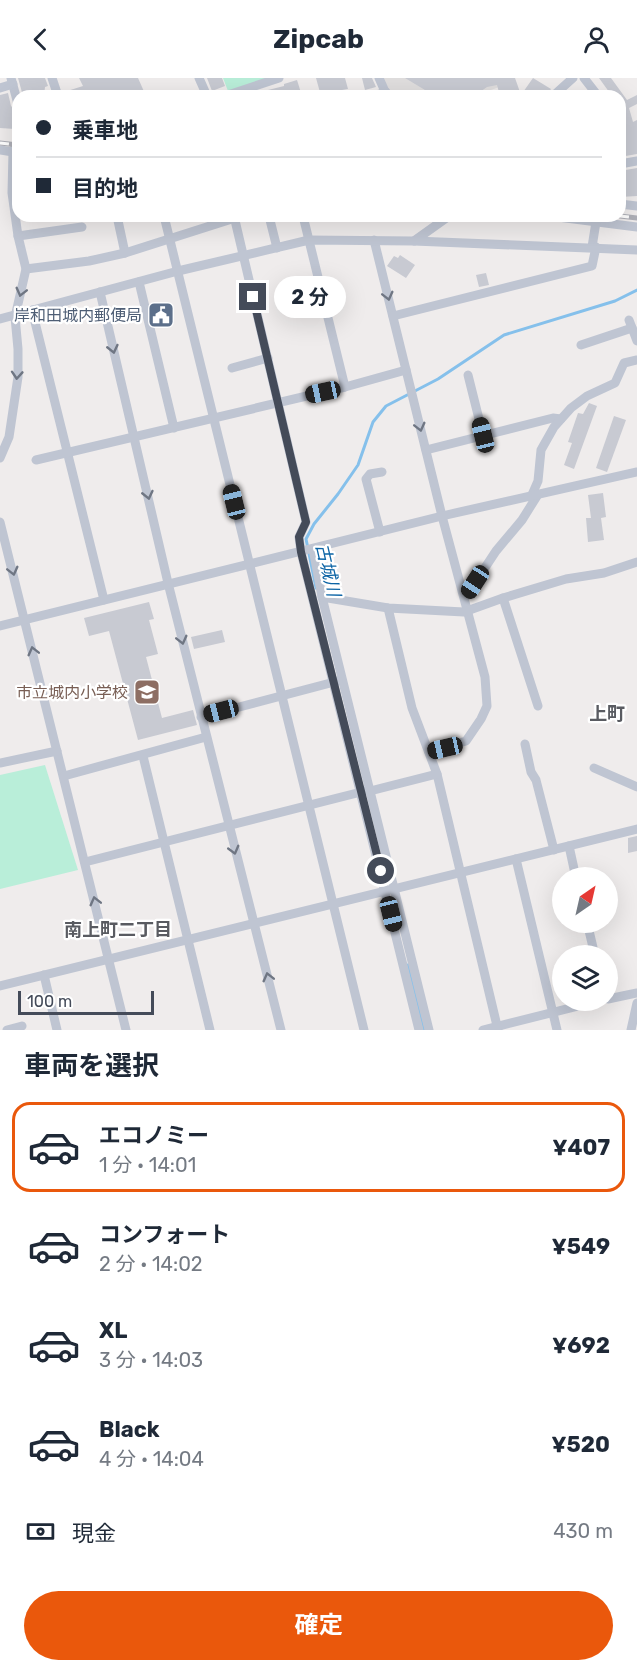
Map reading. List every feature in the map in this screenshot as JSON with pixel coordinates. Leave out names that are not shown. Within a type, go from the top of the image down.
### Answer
[{"type":"street","points":[[243,90],[279,78]]},
{"type":"street","points":[[560,90],[573,78]]},
{"type":"street","points":[[584,78],[593,90]]},
{"type":"street","points":[[0,88],[12,81]]},
{"type":"street","points":[[0,458],[9,437],[18,377],[15,317],[26,269],[17,222]]},
{"type":"street","points":[[118,222],[125,253]]},
{"type":"street","points":[[165,222],[364,1030]]},
{"type":"street","points":[[26,269],[89,261],[125,253],[220,222]]},
{"type":"street","points":[[235,222],[306,522],[299,537],[301,552],[339,681],[367,791],[419,1030]]},
{"type":"street","points":[[270,222],[277,248]]},
{"type":"street","points":[[304,222],[345,387]]},
{"type":"street","points":[[414,240],[440,222]]},
{"type":"street","points":[[393,316],[592,266],[596,222],[637,227]]},
{"type":"street","points":[[18,236],[82,227]]},
{"type":"street","points":[[0,320],[178,271],[309,240],[414,240],[637,250]]},
{"type":"street","points":[[374,240],[442,516],[485,677],[487,706],[481,719],[465,741],[429,752]]},
{"type":"street","points":[[139,282],[174,428]]},
{"type":"street","points":[[100,292],[168,583],[281,1030]]},
{"type":"street","points":[[32,310],[104,600]]},
{"type":"street","points":[[581,345],[631,324],[637,341]]},
{"type":"street","points":[[232,368],[268,358]]},
{"type":"street","points":[[465,598],[496,551],[522,520],[534,496],[544,441],[561,419],[587,396],[615,382],[624,363],[637,360]]},
{"type":"street","points":[[36,460],[345,387],[406,370]]},
{"type":"street","points":[[468,375],[483,435]]},
{"type":"street","points":[[426,450],[553,418],[561,419]]},
{"type":"street","points":[[380,532],[366,479],[370,474],[382,472]]},
{"type":"street","points":[[0,626],[442,516],[637,472]]},
{"type":"street","points":[[0,522],[126,1030]]},
{"type":"street","points":[[313,549],[339,681]]},
{"type":"street","points":[[322,597],[388,608],[464,612],[566,579],[604,573],[637,562]]},
{"type":"street","points":[[503,598],[538,706]]},
{"type":"street","points":[[388,608],[412,708],[437,774],[498,1028]]},
{"type":"street","points":[[201,717],[339,681]]},
{"type":"street","points":[[64,776],[206,737]]},
{"type":"street","points":[[525,744],[554,850]]},
{"type":"street","points":[[0,763],[57,751]]},
{"type":"street","points":[[143,756],[210,1030]]},
{"type":"street","points":[[594,768],[637,787]]},
{"type":"street","points":[[85,862],[437,774]]},
{"type":"street","points":[[0,986],[637,829]]},
{"type":"street","points":[[569,846],[574,867]]},
{"type":"street","points":[[516,859],[557,1030]]},
{"type":"street","points":[[390,890],[429,1030]]},
{"type":"street","points":[[44,975],[57,1030]]},
{"type":"street","points":[[618,997],[637,993]]},
{"type":"street","points":[[631,1030],[637,1003]]},
{"type":"street","points":[[483,1030],[560,1011]]},
{"type":"street","points":[[7,1030],[22,1026]]},
{"type":"shaded area","points":[[382,78],[505,78],[507,84],[491,90],[387,90]]},
{"type":"green space","points":[[223,78],[270,78],[231,90],[228,90]]},
{"type":"green space","points":[[45,765],[78,870],[0,889],[0,775]]},
{"type":"building","points":[[18,78],[45,78],[48,86],[45,90],[21,90]]},
{"type":"building","points":[[79,78],[138,78],[143,90],[70,90],[83,86]]},
{"type":"building","points":[[207,78],[222,78],[225,86],[212,90]]},
{"type":"building","points":[[316,78],[345,78],[348,89],[342,90],[319,90]]},
{"type":"building","points":[[362,78],[372,78],[376,87],[365,90]]},
{"type":"building","points":[[405,78],[515,78],[519,90],[498,90],[497,85],[483,90],[425,90]]},
{"type":"building","points":[[533,78],[550,90],[525,90]]},
{"type":"building","points":[[599,78],[611,78],[620,90],[608,90]]},
{"type":"building","points":[[297,80],[300,90],[268,90],[284,86],[284,84]]},
{"type":"building","points":[[8,93],[12,107],[12,129],[0,128],[0,95]]},
{"type":"building","points":[[637,95],[637,104],[629,108],[633,122],[637,120],[637,154],[626,156],[626,99]]},
{"type":"building","points":[[637,168],[637,196],[626,197],[626,170]]},
{"type":"building","points":[[400,255],[415,265],[406,278],[387,266],[394,256],[398,258]]},
{"type":"building","points":[[486,273],[489,285],[479,287],[476,275]]},
{"type":"building","points":[[589,403],[597,406],[574,469],[564,465],[572,443],[568,442],[578,413],[583,414]]},
{"type":"building","points":[[614,416],[626,420],[607,472],[596,468]]},
{"type":"building","points":[[603,493],[606,517],[601,518],[604,540],[588,542],[586,518],[591,518],[588,495]]},
{"type":"building","points":[[149,602],[154,619],[149,620],[158,654],[146,657],[162,718],[193,710],[197,725],[138,740],[109,631],[89,636],[84,618]]},
{"type":"building","points":[[222,630],[225,642],[194,649],[191,637]]},
{"type":"building","points":[[637,836],[637,851],[628,853],[628,838]]},
{"type":"waterway","name":"古城川","points":[[316,588],[306,539],[314,524],[358,465],[373,422],[386,406],[438,379],[504,335],[615,301],[637,290]]},
{"type":"waterway","name":"古城川","points":[[408,965],[424,1030]]},
{"type":"railway","points":[[0,143],[12,144]]},
{"type":"railway","points":[[626,217],[637,218]]},
{"type":"place","name":"岸和田城内郵便局","points":[[161,315]]},
{"type":"place","name":"市立城内小学校","points":[[147,692]]},
{"type":"district","name":"上町","points":[[607,714]]},
{"type":"district","name":"南上町二丁目","points":[[118,930]]},
{"type":"route","points":[[253,297],[306,522],[299,537],[301,552],[381,871]]}]
